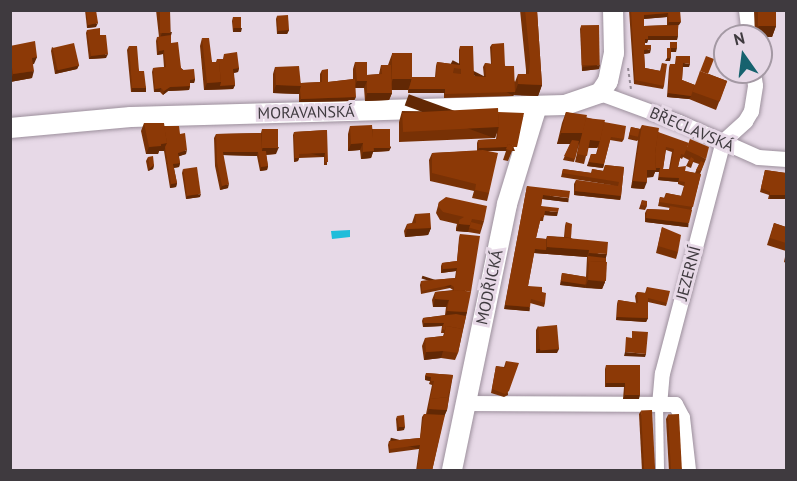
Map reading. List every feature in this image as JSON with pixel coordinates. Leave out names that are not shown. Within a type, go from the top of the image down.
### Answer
[{"type":"street","points":[[600,93],[611,72],[614,53],[613,10]]},
{"type":"street","points":[[723,141],[745,121],[751,111],[755,84]]},
{"type":"street","name":"MORAVANSKÁ","points":[[10,128],[131,117],[565,105],[600,93]]},
{"type":"street","name":"BŘECLAVSKÁ","points":[[600,93],[758,157],[786,159]]},
{"type":"street","name":"MODŘICKÁ","points":[[452,471],[507,204],[537,106]]},
{"type":"street","name":"JEZERNÍ","points":[[659,405],[662,373],[723,141]]},
{"type":"street","points":[[465,403],[675,404],[682,417],[688,471]]},
{"type":"lane","points":[[659,405],[660,471]]},
{"type":"path","points":[[628,61],[631,90]]},
{"type":"water","points":[[350,230],[350,237],[332,239],[331,231]]},
{"type":"building","points":[[86,10],[96,10],[98,23],[88,25]]},
{"type":"building","points":[[160,10],[170,10],[170,33],[160,33]]},
{"type":"building","points":[[525,10],[537,10],[542,85],[518,84],[518,74],[529,74],[530,60]]},
{"type":"building","points":[[631,10],[680,10],[681,22],[669,22],[668,13],[644,15],[644,26],[678,25],[678,36],[648,36],[648,39],[645,39],[645,45],[651,45],[651,49],[644,50],[645,68],[661,71],[662,63],[667,64],[664,86],[635,80]]},
{"type":"building","points":[[758,10],[776,10],[776,26],[758,24]]},
{"type":"building","points":[[288,15],[289,30],[278,31],[277,16]]},
{"type":"building","points":[[233,17],[241,17],[241,28],[233,28]]},
{"type":"building","points":[[581,25],[599,25],[600,65],[582,65]]},
{"type":"building","points":[[100,28],[100,35],[106,35],[108,54],[91,56],[87,30]]},
{"type":"building","points":[[171,35],[171,43],[178,42],[181,68],[183,70],[194,69],[195,79],[190,80],[190,86],[170,87],[164,91],[161,88],[155,89],[153,68],[166,67],[164,50],[159,51],[157,37]]},
{"type":"building","points":[[202,38],[209,38],[212,62],[219,62],[221,82],[207,83]]},
{"type":"building","points":[[35,41],[37,57],[32,58],[34,71],[13,74],[10,46]]},
{"type":"building","points":[[670,42],[677,42],[677,48],[670,48]]},
{"type":"building","points":[[74,43],[79,65],[58,70],[53,48]]},
{"type":"building","points":[[504,43],[505,66],[514,66],[515,92],[445,94],[445,89],[409,89],[412,77],[436,77],[437,62],[460,65],[460,46],[473,46],[474,76],[486,77],[485,63],[492,64],[492,44]],"holes":[[[454,68],[461,69],[461,74],[453,73]]]},
{"type":"building","points":[[129,46],[137,46],[139,71],[144,71],[146,88],[132,88]]},
{"type":"building","points":[[667,48],[671,48],[671,58],[667,58]]},
{"type":"building","points":[[237,52],[239,68],[233,69],[235,85],[220,86],[217,59],[224,59],[224,54]]},
{"type":"building","points":[[392,53],[412,53],[412,79],[392,79]]},
{"type":"building","points":[[676,56],[690,56],[690,64],[683,63],[682,80],[695,85],[691,96],[668,93],[670,64],[676,64]]},
{"type":"building","points":[[706,56],[713,59],[708,74],[700,71]]},
{"type":"building","points":[[355,62],[367,62],[367,75],[382,74],[381,65],[391,65],[392,93],[367,93],[367,81],[357,81]]},
{"type":"building","points":[[299,66],[301,86],[276,85],[275,67]]},
{"type":"building","points":[[328,69],[328,82],[355,79],[356,97],[301,99],[301,83],[322,82],[322,70]]},
{"type":"building","points":[[700,71],[713,76],[713,84],[726,84],[720,102],[692,92]]},
{"type":"building","points":[[498,108],[499,127],[403,132],[402,113]]},
{"type":"building","points":[[498,112],[524,113],[517,147],[508,144],[507,147],[479,148],[478,140],[497,139]]},
{"type":"building","points":[[566,112],[587,115],[583,133],[561,133]]},
{"type":"building","points":[[586,118],[605,120],[600,141],[590,140],[587,156],[577,154]]},
{"type":"building","points":[[604,122],[626,126],[624,139],[611,137],[604,164],[589,162],[591,154],[597,154]]},
{"type":"building","points":[[144,123],[164,123],[167,143],[149,147]]},
{"type":"building","points":[[372,125],[374,151],[363,152],[363,143],[351,144],[350,126]]},
{"type":"building","points":[[642,125],[659,128],[655,153],[656,170],[647,170],[647,182],[633,181]]},
{"type":"building","points":[[164,126],[179,126],[180,134],[185,133],[187,150],[178,153],[180,163],[173,164],[177,183],[171,184]]},
{"type":"building","points":[[631,127],[640,129],[638,137],[629,135]]},
{"type":"building","points":[[262,129],[278,129],[278,148],[262,148]]},
{"type":"building","points":[[373,129],[390,129],[390,148],[373,148]]},
{"type":"building","points":[[327,130],[328,162],[325,162],[325,153],[299,154],[299,158],[295,158],[294,132]]},
{"type":"building","points":[[658,132],[689,143],[684,155],[681,154],[678,167],[686,166],[685,171],[701,174],[693,207],[659,202],[660,197],[665,198],[666,193],[682,196],[685,182],[679,181],[679,178],[659,177],[660,168],[656,168]],"holes":[[[666,147],[674,149],[670,169],[663,169]]]},
{"type":"building","points":[[261,133],[262,151],[266,151],[268,166],[261,167],[258,152],[223,152],[229,184],[222,186],[217,162],[216,134]]},
{"type":"building","points":[[690,139],[709,147],[706,159],[686,150]]},
{"type":"building","points":[[572,140],[579,141],[575,159],[564,156]]},
{"type":"building","points":[[508,144],[513,146],[512,151],[506,149]]},
{"type":"building","points":[[483,150],[498,153],[489,193],[475,190],[476,184],[432,173],[432,153]]},
{"type":"building","points":[[153,156],[154,165],[150,168],[148,157]]},
{"type":"building","points":[[691,157],[694,159],[692,164],[688,163]]},
{"type":"building","points":[[701,161],[704,163],[701,171],[696,170]]},
{"type":"building","points":[[605,165],[624,167],[621,196],[575,191],[576,180],[618,186],[619,182],[562,173],[563,169],[592,173],[592,169],[604,171]]},
{"type":"building","points":[[197,167],[201,194],[187,196],[183,169]]},
{"type":"building","points":[[765,170],[786,173],[786,195],[770,195],[770,192],[761,188]]},
{"type":"building","points":[[527,186],[570,191],[569,198],[543,195],[541,206],[559,208],[558,212],[545,211],[544,217],[541,217],[536,238],[546,239],[546,250],[535,249],[528,286],[542,287],[542,292],[546,293],[545,303],[531,299],[530,307],[505,305]]},
{"type":"building","points":[[446,197],[487,206],[484,221],[472,219],[470,225],[459,224],[459,220],[464,217],[443,212],[438,206],[439,202]]},
{"type":"building","points":[[642,200],[647,201],[647,206],[641,205]]},
{"type":"building","points":[[670,206],[692,210],[689,223],[646,218],[647,209],[669,210]]},
{"type":"building","points":[[430,213],[431,228],[407,229],[407,224],[416,223],[415,214]]},
{"type":"building","points":[[471,222],[482,225],[480,231],[469,228]]},
{"type":"building","points":[[566,222],[572,224],[571,238],[565,237]]},
{"type":"building","points":[[774,223],[786,227],[786,243],[770,238]]},
{"type":"building","points":[[662,227],[681,235],[678,252],[658,246]]},
{"type":"building","points":[[460,234],[480,236],[471,292],[454,291],[451,285],[422,291],[421,281],[456,278],[457,268],[443,269],[442,263],[457,261]]},
{"type":"building","points":[[547,236],[608,242],[607,254],[589,253],[589,250],[547,247]]},
{"type":"building","points":[[588,256],[606,258],[606,262],[589,261],[588,265]]},
{"type":"building","points":[[589,261],[607,262],[606,281],[588,280]]},
{"type":"building","points":[[562,273],[587,277],[585,285],[561,281]]},
{"type":"building","points":[[647,287],[670,291],[667,303],[648,298],[648,318],[617,317],[618,300],[638,303],[637,292],[646,293]]},
{"type":"building","points":[[461,290],[471,292],[467,312],[447,311],[449,300],[435,299],[435,292]]},
{"type":"building","points":[[456,314],[466,316],[463,329],[446,326],[445,330],[442,329],[444,323],[424,323],[423,318]]},
{"type":"building","points":[[557,325],[559,349],[540,351],[538,327]]},
{"type":"building","points":[[446,326],[463,329],[458,353],[426,352],[425,338],[444,336]]},
{"type":"building","points":[[632,331],[648,332],[646,354],[625,352],[626,337],[632,338]]},
{"type":"building","points":[[506,361],[519,363],[509,391],[505,394],[492,389],[496,366],[505,368]]},
{"type":"building","points":[[606,365],[640,365],[640,395],[625,395],[625,383],[606,383]]},
{"type":"building","points":[[426,373],[453,375],[448,397],[430,399],[429,403],[434,381],[431,381],[431,377],[426,376]]},
{"type":"building","points":[[449,397],[447,410],[429,409],[430,399]]},
{"type":"building","points":[[652,410],[655,470],[644,470],[641,411]]},
{"type":"building","points":[[424,414],[445,415],[432,471],[417,471],[420,445],[390,449],[389,441],[420,438]]},
{"type":"building","points":[[679,414],[682,470],[671,470],[668,415]]},
{"type":"building","points":[[404,415],[405,427],[399,427],[397,416]]}]
